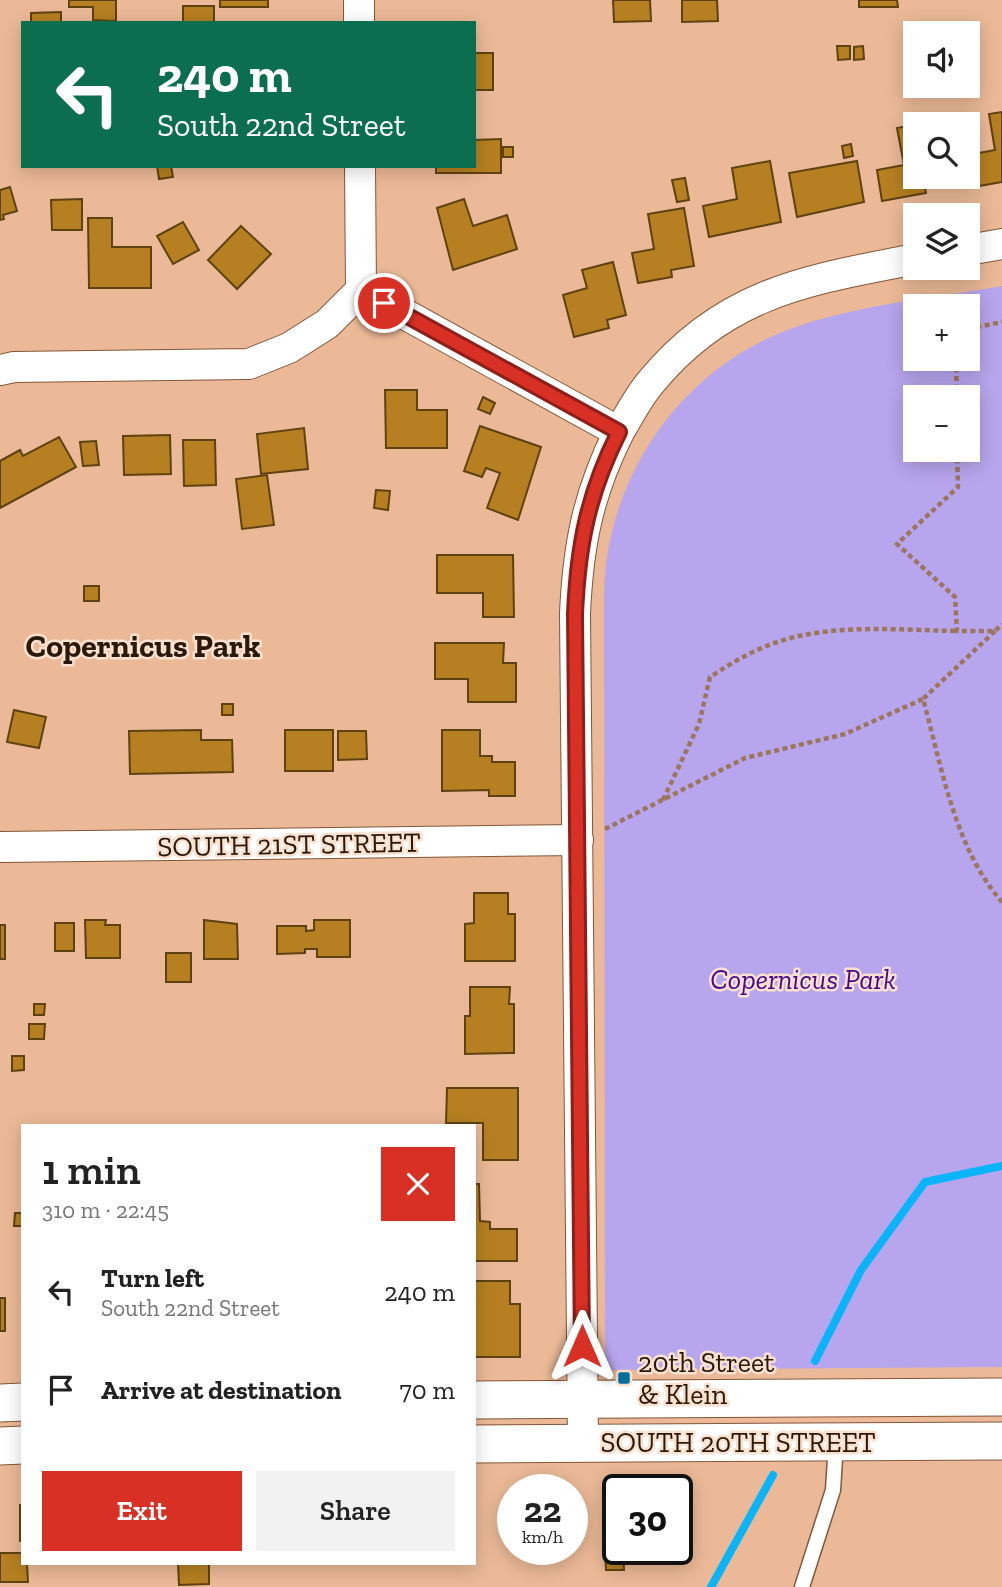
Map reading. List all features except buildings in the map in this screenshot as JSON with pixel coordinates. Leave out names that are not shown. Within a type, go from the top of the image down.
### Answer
[{"type":"street","points":[[359,0],[359,21]]},
{"type":"street","points":[[0,370],[14,366],[249,364],[289,348],[327,324],[361,290],[360,168]]},
{"type":"street","points":[[980,248],[1002,244]]},
{"type":"street","points":[[583,1443],[578,563],[584,522],[599,472],[619,432],[650,382],[727,315],[768,293],[820,277],[903,261]]},
{"type":"street","points":[[361,290],[619,432]]},
{"type":"street","name":"SOUTH 21ST STREET","points":[[0,847],[578,840]]},
{"type":"street","name":"SOUTH 20TH STREET","points":[[476,1400],[1002,1397]]},
{"type":"street","points":[[0,1402],[21,1402]]},
{"type":"street","name":"SOUTH 20TH STREET","points":[[476,1444],[1002,1441]]},
{"type":"street","points":[[0,1446],[21,1446]]},
{"type":"lane","points":[[802,1587],[833,1490],[836,1441]]},
{"type":"path","points":[[980,327],[1002,322]]},
{"type":"path","points":[[957,462],[958,487],[897,544],[955,597],[957,631]]},
{"type":"path","points":[[578,840],[745,758],[845,734],[923,699],[1002,624]]},
{"type":"path","points":[[663,800],[699,724],[710,677],[754,651],[790,638],[820,632],[995,631]]},
{"type":"path","points":[[923,699],[959,827],[986,884],[1002,902]]},
{"type":"green space","name":"Copernicus Park","points":[[1002,286],[1002,1367],[605,1370],[604,592],[609,548],[620,505],[637,465],[660,428],[688,395],[721,366],[758,343],[799,326],[848,312],[903,301],[903,371],[980,371],[980,294],[950,294]]},
{"type":"waterway","points":[[815,1361],[861,1270],[925,1182],[1002,1166]]},
{"type":"waterway","points":[[711,1587],[773,1475]]},
{"type":"place","name":"20th Street & Klein","points":[[624,1378]]},
{"type":"district","name":"Copernicus Park","points":[[143,646]]},
{"type":"route","points":[[384,303],[619,432],[599,472],[584,522],[575,614],[582,1346]]}]
